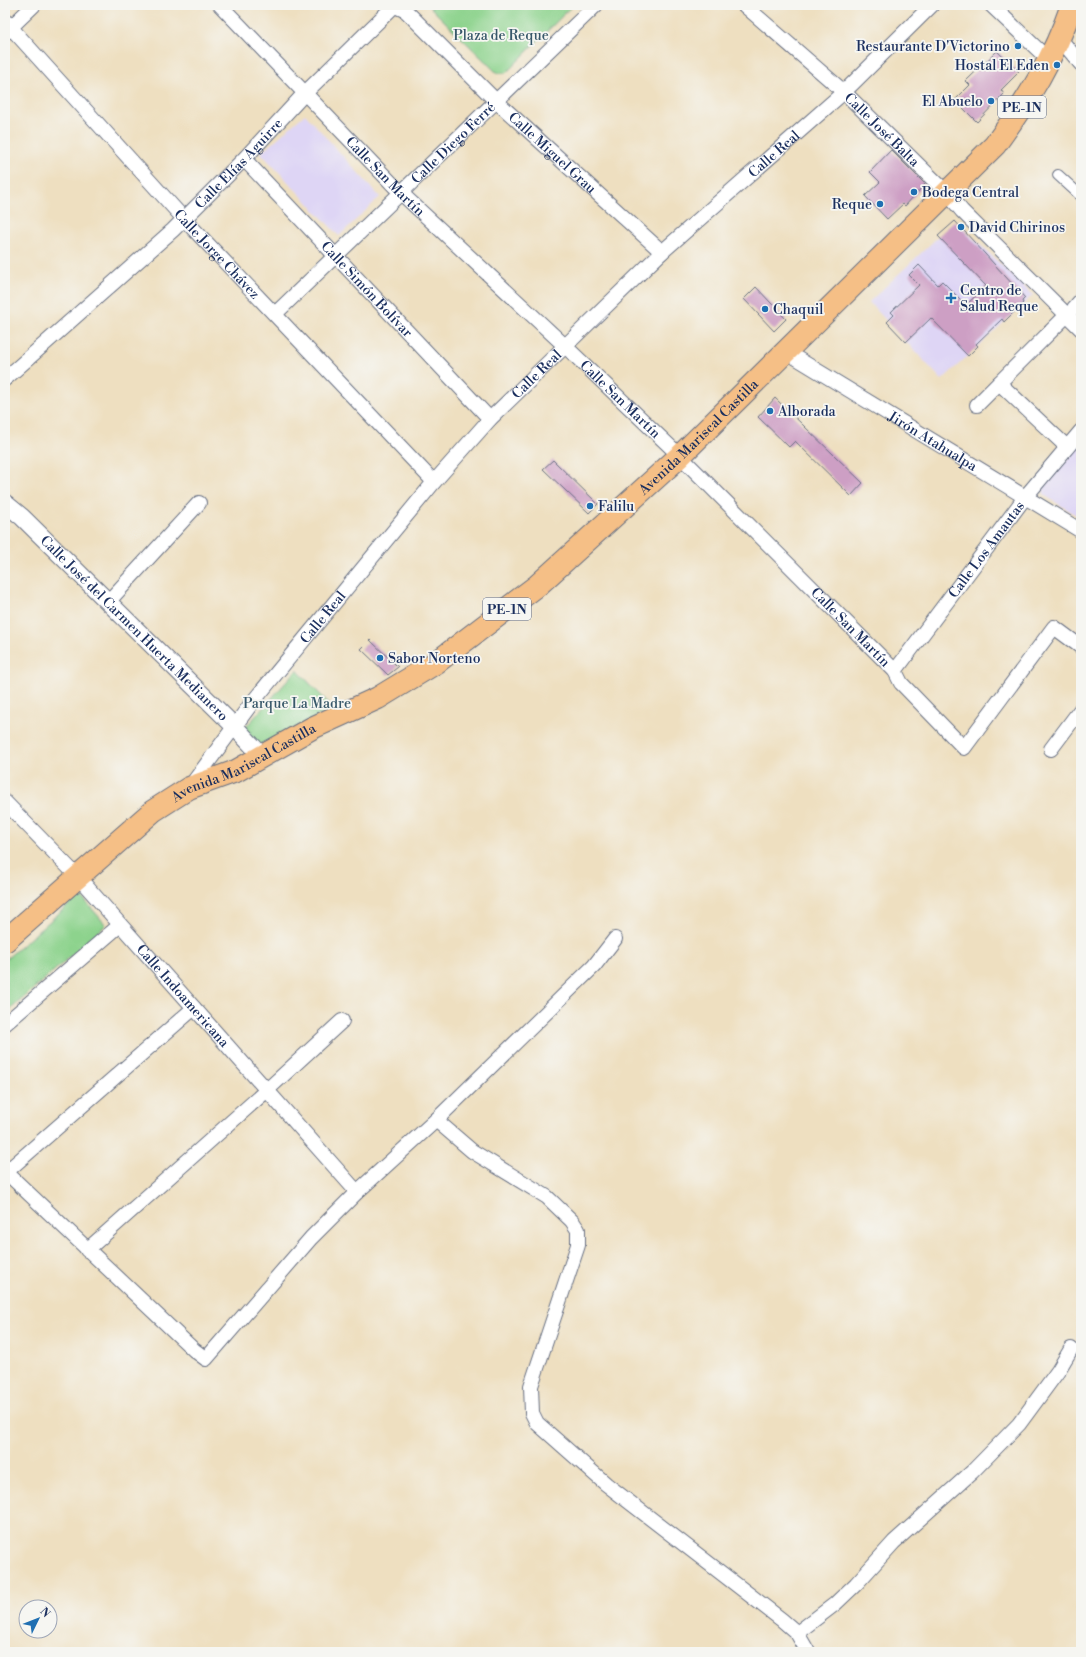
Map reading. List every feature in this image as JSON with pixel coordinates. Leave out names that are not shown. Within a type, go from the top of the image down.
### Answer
[{"type":"highway","name":"Avenida Mariscal Castilla","points":[[5,941],[79,878],[153,811],[189,788],[236,771],[312,728],[378,698],[437,662],[538,585],[680,456],[995,145],[1025,104],[1050,61],[1072,5]]},
{"type":"street","points":[[7,27],[34,5]]},
{"type":"street","name":"Calle San Martín","points":[[220,5],[304,94],[400,192],[680,456],[896,671],[901,683],[964,748],[1054,627],[1081,647]]},
{"type":"street","name":"Calle Elías Aguirre","points":[[5,379],[184,219],[244,159],[304,94],[394,5]]},
{"type":"street","name":"Calle Miguel Grau","points":[[394,5],[406,11],[496,101],[662,252]]},
{"type":"street","name":"Calle Diego Ferré","points":[[275,314],[400,192],[596,5]]},
{"type":"street","name":"Calle José Balta","points":[[744,5],[844,92],[947,193],[962,211],[1074,308],[1081,329]]},
{"type":"street","name":"Calle Real","points":[[189,788],[234,726],[434,482],[490,419],[564,345],[662,252],[844,92],[932,5]]},
{"type":"street","points":[[991,5],[1050,61]]},
{"type":"street","name":"Calle Jorge Chávez","points":[[7,27],[184,219],[434,482]]},
{"type":"street","points":[[1060,38],[1081,64]]},
{"type":"street","name":"Calle Simón Bolívar","points":[[244,159],[336,254],[490,419]]},
{"type":"street","points":[[1058,175],[1081,196]]},
{"type":"street","points":[[978,405],[1074,308]]},
{"type":"street","name":"Jirón Atahualpa","points":[[785,351],[1026,496],[1081,531]]},
{"type":"street","points":[[999,384],[1067,447]]},
{"type":"street","name":"Calle Los Amautas","points":[[896,671],[1026,496],[1081,431]]},
{"type":"street","name":"Calle José del Carmen Huerta Medianero","points":[[5,503],[22,517],[234,726],[262,756]]},
{"type":"street","points":[[108,602],[199,503]]},
{"type":"street","points":[[1051,749],[1081,709]]},
{"type":"street","name":"Calle Indoamericana","points":[[5,802],[79,878],[357,1192]]},
{"type":"street","points":[[5,1024],[120,925]]},
{"type":"street","points":[[194,1008],[5,1173],[194,1350],[206,1359],[282,1269],[357,1192],[436,1120],[594,966],[615,939]]},
{"type":"street","points":[[87,1250],[267,1090],[342,1021]]},
{"type":"street","points":[[436,1120],[472,1151],[547,1197],[572,1221],[578,1230],[578,1245],[532,1386],[532,1413],[537,1423],[606,1484],[797,1633],[808,1652]]},
{"type":"street","points":[[797,1633],[856,1584],[894,1542],[972,1472],[1019,1424],[1058,1371],[1071,1349]]},
{"type":"shaded area","points":[[305,114],[380,197],[339,236],[261,153]]},
{"type":"shaded area","name":"Centro de Salud Reque","points":[[955,221],[1033,295],[942,380],[869,302]]},
{"type":"shaded area","points":[[1081,444],[1081,518],[1044,495],[1043,488]]},
{"type":"green space","name":"Plaza de Reque","points":[[428,5],[573,5],[506,73],[497,73]]},
{"type":"green space","name":"Parque La Madre","points":[[297,670],[334,709],[257,746],[245,728]]},
{"type":"green space","points":[[80,895],[106,925],[5,1014],[5,960]]},
{"type":"building","points":[[997,51],[1019,72],[1001,90],[1004,94],[977,122],[955,100],[970,85],[966,81]]},
{"type":"building","points":[[891,150],[925,184],[905,206],[903,204],[887,219],[865,196],[880,182],[870,172]]},
{"type":"building","points":[[955,221],[1025,298],[1022,301],[1023,303],[1004,322],[1002,319],[976,344],[978,346],[968,356],[931,318],[906,342],[887,322],[894,315],[891,312],[919,285],[909,275],[919,265],[938,285],[942,281],[966,305],[986,286],[938,236]]},
{"type":"building","name":"Chaquil","points":[[756,287],[786,319],[774,331],[744,299]]},
{"type":"building","points":[[775,398],[863,483],[851,496],[795,441],[789,447],[758,417]]},
{"type":"building","points":[[553,460],[598,504],[589,513],[543,469]]},
{"type":"building","name":"Sabor Norteno","points":[[370,640],[398,667],[388,675],[361,649]]},
{"type":"place","name":"Restaurante D'Victorino","points":[[1018,46]]},
{"type":"place","name":"Hostal El Eden","points":[[1057,65]]},
{"type":"place","name":"El Abuelo","points":[[991,101]]},
{"type":"place","name":"Bodega Central","points":[[914,192]]},
{"type":"place","name":"Reque","points":[[880,204]]},
{"type":"place","name":"David Chirinos","points":[[961,227]]},
{"type":"place","name":"Centro de Salud Reque","points":[[951,298]]},
{"type":"place","name":"Chaquil","points":[[765,309]]},
{"type":"place","name":"Alborada","points":[[770,411]]},
{"type":"place","name":"Falilu","points":[[590,506]]},
{"type":"place","name":"Sabor Norteno","points":[[380,658]]}]
